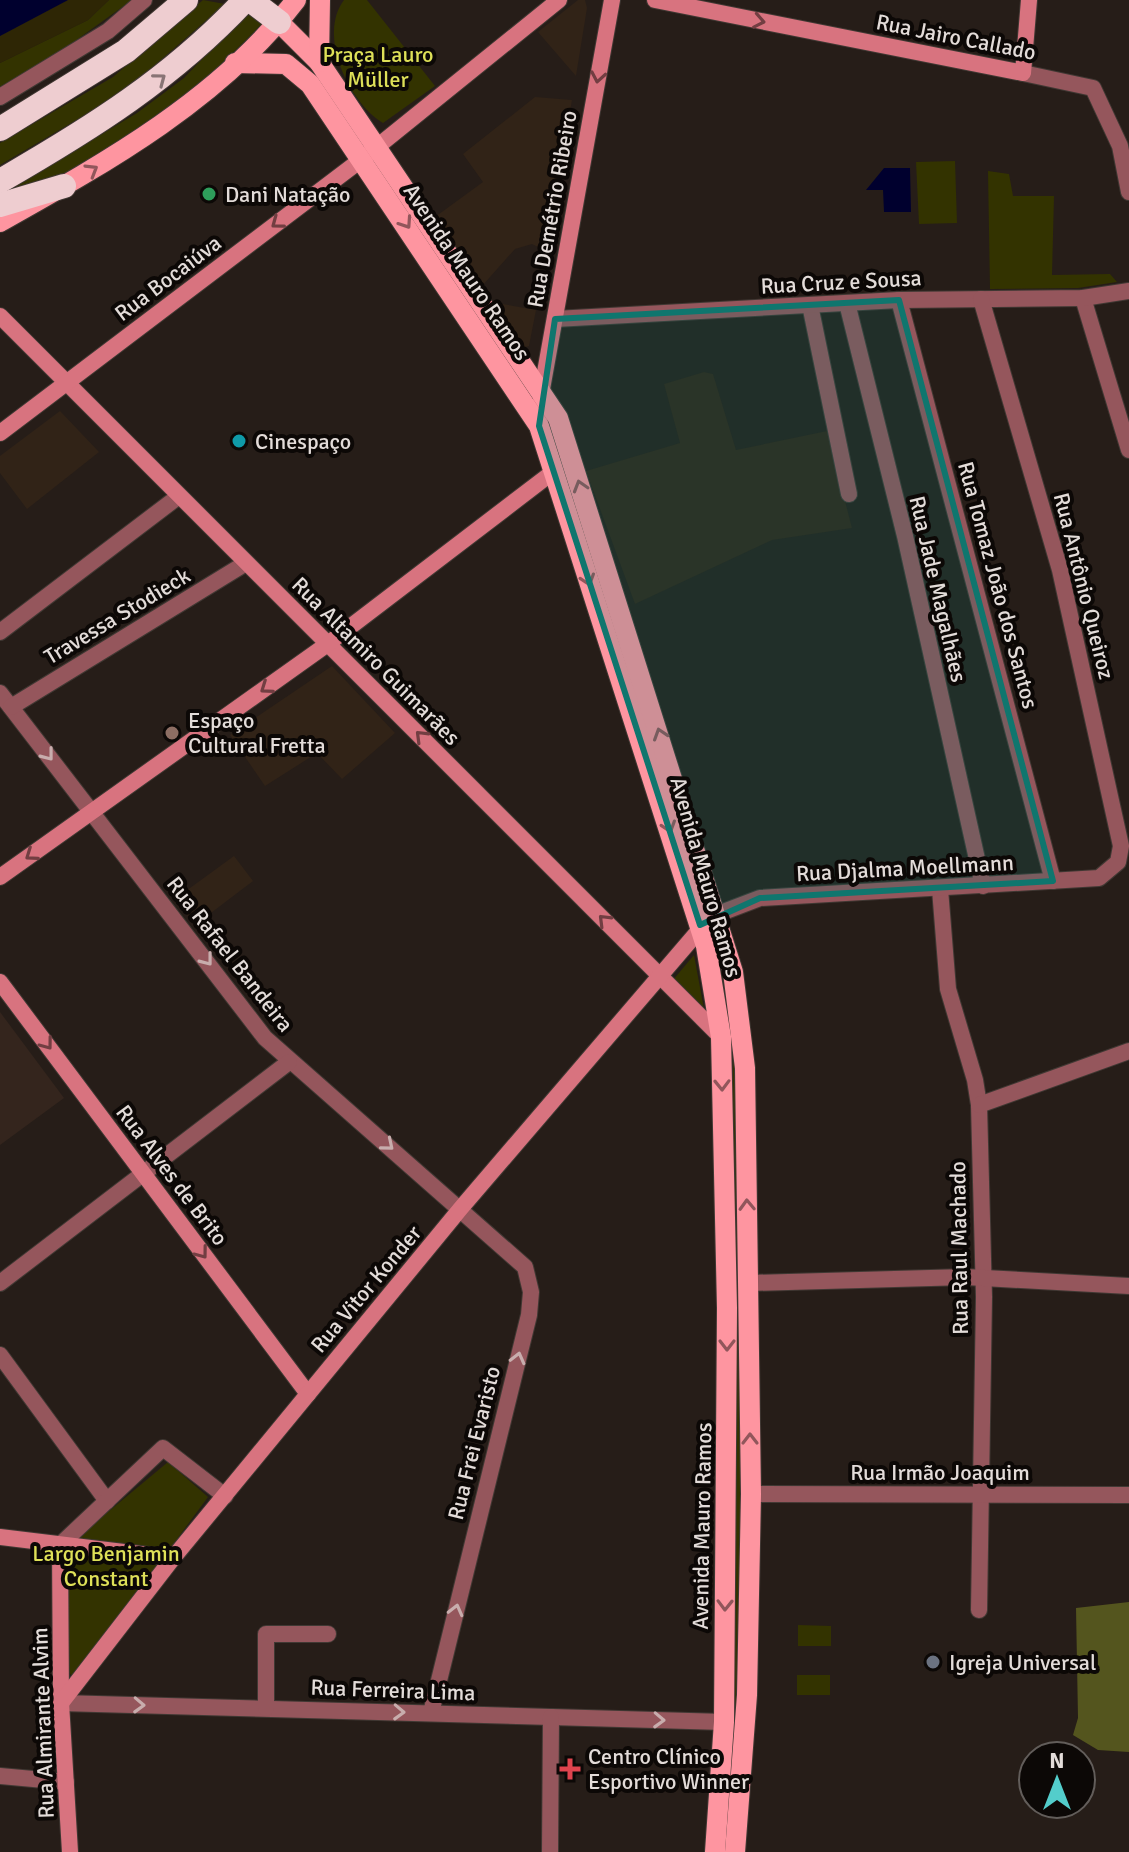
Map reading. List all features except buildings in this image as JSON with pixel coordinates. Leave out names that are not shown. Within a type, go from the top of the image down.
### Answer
[{"type":"highway","points":[[0,129],[126,51],[186,0]]},
{"type":"highway","points":[[0,181],[124,106],[182,63],[248,0],[279,22]]},
{"type":"highway","points":[[0,205],[64,186]]},
{"type":"main road","points":[[0,222],[175,116],[279,22],[296,0]]},
{"type":"main road","points":[[319,62],[320,0]]},
{"type":"main road","name":"Avenida Mauro Ramos","points":[[279,22],[319,62],[368,154],[539,426],[709,920],[733,972],[743,1035],[750,1283],[751,1494],[745,1722],[735,1852]]},
{"type":"main road","name":"Avenida Mauro Ramos","points":[[235,63],[286,64],[310,84],[368,154],[542,389],[562,426],[709,920],[721,1037],[727,1354],[724,1722],[715,1852]]},
{"type":"main road","points":[[724,1722],[745,1722]]},
{"type":"street","points":[[0,97],[108,31],[144,0]]},
{"type":"street","name":"Rua Bocaiúva","points":[[0,433],[368,154],[559,0]]},
{"type":"street","name":"Rua Demétrio Ribeiro","points":[[539,426],[542,389],[612,0]]},
{"type":"street","name":"Rua Jairo Callado","points":[[655,0],[1093,88],[1125,146],[1129,192]]},
{"type":"street","points":[[1023,73],[1029,0]]},
{"type":"street","name":"Rua Cruz e Sousa","points":[[555,319],[899,300],[1083,298],[1129,291]]},
{"type":"street","points":[[1083,298],[1129,450]]},
{"type":"street","name":"Rua Antônio Queiroz","points":[[981,299],[1060,570],[1121,846],[1118,862],[1099,878]]},
{"type":"street","name":"Rua Tomaz João dos Santos","points":[[899,300],[1053,881]]},
{"type":"street","name":"Rua Jade Magalhães","points":[[847,303],[905,536],[983,886]]},
{"type":"street","points":[[810,305],[849,494]]},
{"type":"street","name":"Rua Altamiro Guimarães","points":[[0,316],[721,1037]]},
{"type":"street","points":[[0,877],[329,643],[553,472]]},
{"type":"street","points":[[0,632],[179,496]]},
{"type":"street","name":"Travessa Stodieck","points":[[11,707],[246,563]]},
{"type":"street","name":"Rua Rafael Bandeira","points":[[0,693],[265,1038],[289,1062],[461,1208]]},
{"type":"street","name":"Rua Djalma Moellmann","points":[[709,920],[760,898],[1099,878]]},
{"type":"street","name":"Rua Raul Machado","points":[[940,889],[948,989],[975,1080],[979,1105],[982,1278],[979,1610]]},
{"type":"street","name":"Rua Vitor Konder","points":[[61,1703],[173,1558],[461,1208],[709,920]]},
{"type":"street","name":"Rua Alves de Brito","points":[[0,982],[308,1394]]},
{"type":"street","points":[[979,1105],[1129,1051]]},
{"type":"street","points":[[0,1283],[289,1062]]},
{"type":"street","name":"Rua Frei Evaristo","points":[[431,1713],[529,1315],[531,1292],[521,1260],[461,1208]]},
{"type":"street","points":[[750,1283],[982,1278],[1129,1286]]},
{"type":"street","points":[[0,1355],[107,1501]]},
{"type":"street","points":[[60,1545],[163,1448],[225,1496]]},
{"type":"street","name":"Rua Irmão Joaquim","points":[[751,1494],[1129,1495]]},
{"type":"street","points":[[0,1537],[173,1558]]},
{"type":"street","name":"Rua Almirante Alvim","points":[[60,1545],[61,1703],[70,1852]]},
{"type":"street","points":[[142,1554],[152,1567],[154,1583]]},
{"type":"street","points":[[266,1708],[266,1634],[328,1634]]},
{"type":"street","name":"Rua Ferreira Lima","points":[[61,1703],[724,1722]]},
{"type":"street","points":[[550,1852],[551,1717]]},
{"type":"street","points":[[0,1776],[66,1782]]},
{"type":"highlighted area","points":[[899,300],[1053,881],[760,898],[700,925],[539,426],[555,319]]},
{"type":"shaded area","points":[[578,0],[585,0],[587,8],[576,76],[538,32]]},
{"type":"shaded area","points":[[535,97],[572,100],[546,251],[532,244],[515,249],[482,286],[435,217],[483,182],[463,154]]},
{"type":"shaded area","points":[[492,302],[536,310],[529,346],[522,348]]},
{"type":"shaded area","points":[[704,372],[713,374],[736,450],[827,431],[852,528],[772,540],[635,604],[586,471],[680,443],[664,384]]},
{"type":"shaded area","points":[[60,411],[99,452],[27,509],[0,473],[0,456]]},
{"type":"shaded area","points":[[332,666],[395,733],[342,779],[317,753],[265,786],[230,735]]},
{"type":"shaded area","points":[[234,856],[253,881],[195,925],[175,899]]},
{"type":"shaded area","points":[[0,1012],[64,1098],[0,1145]]},
{"type":"shaded area","points":[[1129,1602],[1129,1752],[1098,1750],[1097,1740],[1081,1740],[1073,1735],[1078,1718],[1076,1608]]},
{"type":"green space","points":[[109,0],[132,0],[32,72],[0,89],[0,63],[88,20]]},
{"type":"green space","points":[[203,0],[225,4],[124,92],[0,165],[0,143],[113,77]]},
{"type":"green space","name":"Praça Lauro Müller","points":[[344,0],[367,0],[435,86],[383,123],[359,100],[341,67],[334,31]]},
{"type":"green space","points":[[247,12],[263,23],[205,80],[118,144],[32,193],[0,195],[137,113],[184,78]]},
{"type":"green space","points":[[955,161],[957,223],[919,224],[916,162]]},
{"type":"green space","points":[[988,171],[1009,174],[1013,196],[1054,196],[1052,275],[1110,274],[1117,282],[1078,288],[990,289]]},
{"type":"green space","points":[[711,932],[735,1011],[743,1493],[738,1711],[733,1711],[731,1011]]},
{"type":"green space","points":[[694,955],[704,1009],[673,980]]},
{"type":"green space","name":"Largo Benjamin Constant","points":[[168,1462],[208,1497],[78,1673],[71,1675],[67,1669],[66,1547]]},
{"type":"green space","points":[[798,1625],[831,1626],[831,1646],[798,1646]]},
{"type":"green space","points":[[797,1675],[830,1675],[830,1695],[797,1695]]},
{"type":"sand","points":[[68,0],[109,0],[88,20],[0,63],[0,36]]},
{"type":"water","points":[[0,0],[68,0],[0,36]]},
{"type":"water","points":[[884,168],[910,168],[911,212],[884,212],[883,190],[866,190]]},
{"type":"place","name":"Dani Natação","points":[[209,194]]},
{"type":"place","name":"Cinespaço","points":[[239,441]]},
{"type":"place","name":"Espaço Cultural Fretta","points":[[172,733]]},
{"type":"place","name":"Igreja Universal","points":[[933,1662]]},
{"type":"place","name":"Centro Clínico Esportivo Winner","points":[[570,1769]]}]
